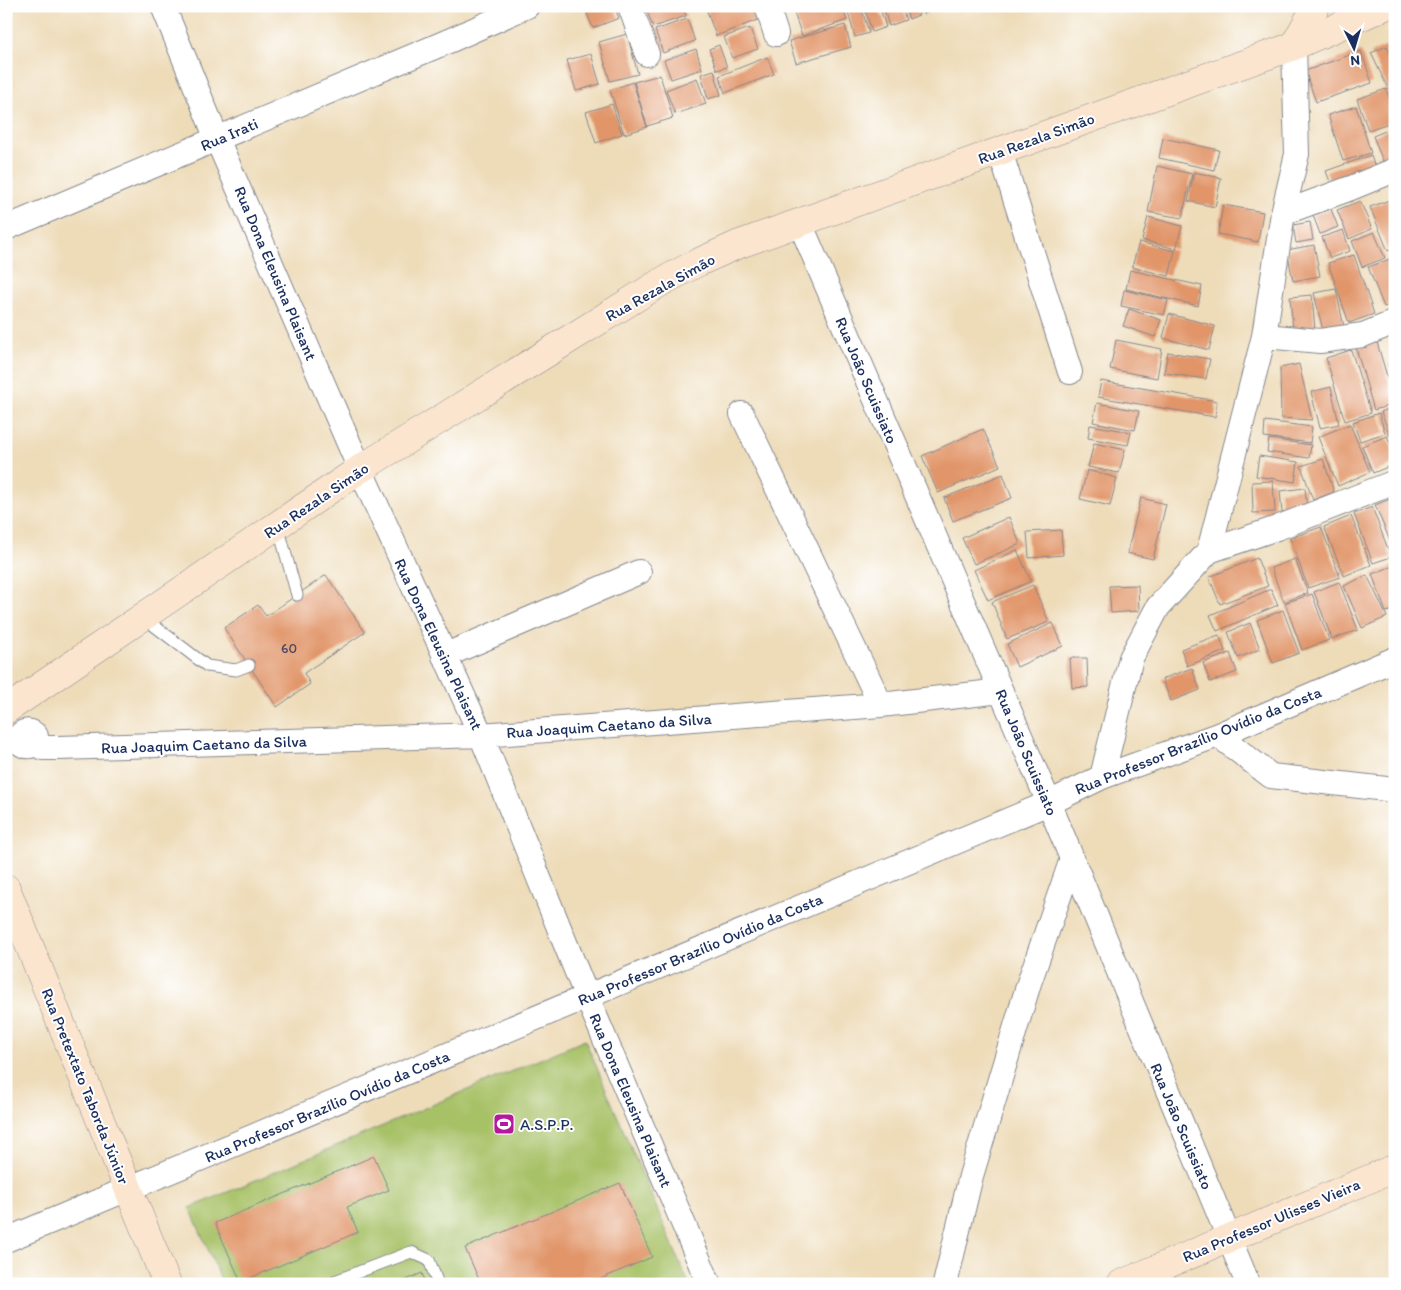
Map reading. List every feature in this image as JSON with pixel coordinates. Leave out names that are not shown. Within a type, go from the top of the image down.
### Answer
[{"type":"main road","points":[[1294,46],[1316,6]]},
{"type":"main road","name":"Rua Rezala Simão","points":[[6,710],[144,618],[360,469],[663,281],[699,262],[737,245],[1294,46],[1386,6]]},
{"type":"main road","name":"Rua Pretextato Taborda Júnior","points":[[6,888],[167,1284]]},
{"type":"main road","name":"Rua Professor Ulisses Vieira","points":[[1121,1284],[1395,1168]]},
{"type":"street","name":"Rua Dona Eleusina Plaisant","points":[[163,6],[217,139],[360,469],[481,735],[587,997],[709,1284]]},
{"type":"street","name":"Rua Irati","points":[[6,228],[527,6]]},
{"type":"street","points":[[630,6],[647,54]]},
{"type":"street","points":[[767,6],[776,34]]},
{"type":"street","points":[[1102,777],[1131,658],[1158,607],[1209,551],[1264,336],[1283,213],[1297,154],[1294,46]]},
{"type":"street","points":[[1000,151],[1070,372]]},
{"type":"street","points":[[1283,213],[1395,170]]},
{"type":"street","name":"Rua João Scuissiato","points":[[800,223],[1049,803],[1248,1284]]},
{"type":"street","points":[[1264,336],[1320,341],[1364,335],[1395,322]]},
{"type":"street","points":[[742,414],[881,705]]},
{"type":"street","points":[[1209,551],[1277,528],[1395,482]]},
{"type":"street","points":[[444,656],[639,572]]},
{"type":"street","name":"Rua Professor Brazílio Ovídio da Costa","points":[[6,1240],[1049,803],[1102,777],[1218,735],[1395,659]]},
{"type":"street","name":"Rua Joaquim Caetano da Silva","points":[[36,744],[44,748],[59,748],[481,735],[881,705],[1001,692]]},
{"type":"street","points":[[1218,735],[1271,776],[1395,790]]},
{"type":"street","points":[[945,1284],[971,1176],[1029,983],[1072,859]]},
{"type":"lane","points":[[278,526],[297,595]]},
{"type":"lane","points":[[144,618],[207,666],[236,670],[249,665]]},
{"type":"lane","points":[[327,1284],[411,1252],[429,1260],[438,1284]]},
{"type":"green space","name":"A.S.P.P.","points":[[585,1040],[689,1284],[223,1284],[190,1208]]},
{"type":"building","points":[[584,6],[614,6],[619,18],[593,28]]},
{"type":"building","points":[[661,6],[682,6],[686,16],[653,27],[647,11]]},
{"type":"building","points":[[705,6],[755,6],[760,19],[716,36]]},
{"type":"building","points":[[805,6],[842,6],[847,20],[802,36],[793,10]]},
{"type":"building","points":[[846,6],[861,6],[869,33],[855,37]]},
{"type":"building","points":[[879,6],[886,27],[872,32],[865,10]]},
{"type":"building","points":[[883,6],[901,6],[906,20],[889,26]]},
{"type":"building","points":[[904,6],[916,6],[919,15],[909,19]]},
{"type":"building","points":[[920,6],[936,6],[936,9],[923,14]]},
{"type":"building","points":[[687,19],[695,41],[663,53],[655,30]]},
{"type":"building","points":[[845,25],[851,47],[796,63],[789,41]]},
{"type":"building","points":[[750,28],[758,49],[732,58],[724,37]]},
{"type":"building","points":[[627,34],[638,74],[610,81],[599,42]]},
{"type":"building","points":[[719,45],[727,67],[717,70],[709,49]]},
{"type":"building","points":[[1387,46],[1395,64],[1395,103],[1371,53]]},
{"type":"building","points":[[696,49],[702,69],[671,79],[664,60]]},
{"type":"building","points":[[1361,51],[1372,83],[1316,102],[1305,71]]},
{"type":"building","points":[[591,54],[600,84],[576,91],[567,60]]},
{"type":"building","points":[[767,57],[774,74],[725,93],[719,76]]},
{"type":"building","points":[[714,70],[721,95],[708,99],[701,74]]},
{"type":"building","points":[[660,75],[673,118],[647,126],[634,82]]},
{"type":"building","points":[[697,78],[706,104],[675,114],[666,90]]},
{"type":"building","points":[[633,82],[647,127],[624,134],[610,90]]},
{"type":"building","points":[[1386,89],[1395,113],[1395,121],[1368,130],[1357,99]]},
{"type":"building","points":[[612,104],[622,134],[596,143],[586,112]]},
{"type":"building","points":[[1356,106],[1371,153],[1343,161],[1328,115]]},
{"type":"building","points":[[1395,127],[1395,160],[1384,164],[1373,136]]},
{"type":"building","points":[[1163,138],[1219,150],[1214,170],[1159,158]]},
{"type":"building","points":[[1371,155],[1376,172],[1332,187],[1326,171]]},
{"type":"building","points":[[1157,166],[1192,174],[1182,218],[1148,212]]},
{"type":"building","points":[[1194,172],[1221,178],[1215,207],[1188,201]]},
{"type":"building","points":[[1395,198],[1395,248],[1388,251],[1370,207]]},
{"type":"building","points":[[1360,201],[1372,229],[1349,239],[1337,210]]},
{"type":"building","points":[[1223,205],[1263,212],[1258,242],[1218,234]]},
{"type":"building","points":[[1331,209],[1338,227],[1320,234],[1313,215]]},
{"type":"building","points":[[1148,217],[1182,226],[1176,249],[1142,240]]},
{"type":"building","points":[[1310,222],[1313,240],[1296,243],[1293,225]]},
{"type":"building","points":[[1343,230],[1350,251],[1330,258],[1322,237]]},
{"type":"building","points":[[1374,232],[1385,258],[1362,267],[1352,241]]},
{"type":"building","points":[[1139,242],[1175,251],[1169,276],[1132,267]]},
{"type":"building","points":[[1314,245],[1320,276],[1293,281],[1287,250]]},
{"type":"building","points":[[1354,255],[1374,314],[1349,323],[1328,263]]},
{"type":"building","points":[[1390,259],[1395,270],[1395,303],[1384,307],[1368,267]]},
{"type":"building","points":[[1130,270],[1202,286],[1198,306],[1126,289]]},
{"type":"building","points":[[1336,289],[1344,327],[1323,331],[1314,293]]},
{"type":"building","points":[[1124,290],[1168,300],[1164,315],[1121,306]]},
{"type":"building","points":[[1312,295],[1315,330],[1293,331],[1290,297]]},
{"type":"building","points":[[1129,309],[1161,320],[1155,337],[1123,326]]},
{"type":"building","points":[[1169,314],[1215,326],[1209,350],[1163,338]]},
{"type":"building","points":[[1116,340],[1162,349],[1157,378],[1110,369]]},
{"type":"building","points":[[1377,342],[1395,404],[1374,410],[1356,348]]},
{"type":"building","points":[[1351,350],[1371,413],[1345,421],[1326,358]]},
{"type":"building","points":[[1168,352],[1210,359],[1206,379],[1164,373]]},
{"type":"building","points":[[1395,362],[1395,382],[1394,382],[1389,364]]},
{"type":"building","points":[[1299,364],[1312,420],[1281,418],[1280,368]]},
{"type":"building","points":[[1101,381],[1217,401],[1215,417],[1098,397]]},
{"type":"building","points":[[1331,387],[1339,424],[1320,428],[1311,392]]},
{"type":"building","points":[[1097,403],[1139,411],[1135,430],[1093,422]]},
{"type":"building","points":[[1395,406],[1395,437],[1391,438],[1381,412]]},
{"type":"building","points":[[1379,413],[1385,433],[1360,441],[1353,422]]},
{"type":"building","points":[[1265,421],[1312,427],[1310,443],[1264,437]]},
{"type":"building","points":[[1350,424],[1370,472],[1338,486],[1318,437]]},
{"type":"building","points":[[1090,425],[1131,432],[1128,445],[1088,438]]},
{"type":"building","points":[[983,429],[1000,466],[938,493],[922,456]]},
{"type":"building","points":[[1387,436],[1395,455],[1395,464],[1373,473],[1362,446]]},
{"type":"building","points":[[1269,439],[1311,445],[1309,458],[1267,452]]},
{"type":"building","points":[[1094,443],[1125,450],[1119,473],[1088,467]]},
{"type":"building","points":[[1259,456],[1298,462],[1295,482],[1256,476]]},
{"type":"building","points":[[1323,459],[1334,492],[1313,500],[1301,466]]},
{"type":"building","points":[[1087,470],[1117,478],[1110,506],[1080,499]]},
{"type":"building","points":[[1003,474],[1012,498],[953,521],[944,498]]},
{"type":"building","points":[[1273,481],[1275,512],[1253,513],[1252,482]]},
{"type":"building","points":[[1305,488],[1307,509],[1282,512],[1280,491]]},
{"type":"building","points":[[1395,497],[1395,553],[1375,505]]},
{"type":"building","points":[[1141,498],[1166,504],[1153,559],[1127,553]]},
{"type":"building","points":[[1372,507],[1391,557],[1373,563],[1354,514]]},
{"type":"building","points":[[1351,516],[1371,565],[1344,576],[1324,527]]},
{"type":"building","points":[[1009,517],[1020,544],[974,564],[962,538]]},
{"type":"building","points":[[1321,527],[1340,577],[1308,588],[1290,538]]},
{"type":"building","points":[[1061,530],[1063,555],[1029,558],[1027,532]]},
{"type":"building","points":[[1017,550],[1031,581],[988,600],[974,570]]},
{"type":"building","points":[[1257,558],[1268,586],[1220,604],[1209,577]]},
{"type":"building","points":[[1295,559],[1308,593],[1284,602],[1271,568]]},
{"type":"building","points":[[1393,566],[1395,570],[1395,609],[1386,612],[1372,574]]},
{"type":"building","points":[[326,575],[365,632],[304,673],[310,684],[277,707],[224,628],[258,605],[266,616]]},
{"type":"building","points":[[1367,575],[1387,617],[1362,628],[1344,586]]},
{"type":"building","points":[[1339,582],[1358,630],[1332,639],[1314,592]]},
{"type":"building","points":[[1033,585],[1049,622],[1007,639],[992,602]]},
{"type":"building","points":[[1138,585],[1139,611],[1111,613],[1109,586]]},
{"type":"building","points":[[1271,589],[1278,605],[1217,631],[1210,615]]},
{"type":"building","points":[[1312,594],[1329,640],[1302,650],[1285,603]]},
{"type":"building","points":[[1283,610],[1299,653],[1273,663],[1257,620]]},
{"type":"building","points":[[1053,623],[1063,646],[1017,667],[1007,644]]},
{"type":"building","points":[[1250,623],[1260,649],[1238,658],[1228,632]]},
{"type":"building","points":[[1219,635],[1225,651],[1187,666],[1181,649]]},
{"type":"building","points":[[1230,653],[1237,672],[1210,682],[1203,663]]},
{"type":"building","points":[[1070,658],[1087,658],[1088,687],[1072,688]]},
{"type":"building","points":[[1192,668],[1200,690],[1171,701],[1162,679]]},
{"type":"building","points":[[374,1156],[389,1190],[347,1207],[358,1232],[241,1282],[215,1223]]},
{"type":"building","points":[[620,1183],[652,1257],[589,1284],[481,1284],[465,1248]]},
{"type":"building","points":[[422,1273],[426,1284],[397,1284]]},
{"type":"place","name":"A.S.P.P.","points":[[504,1124]]}]
